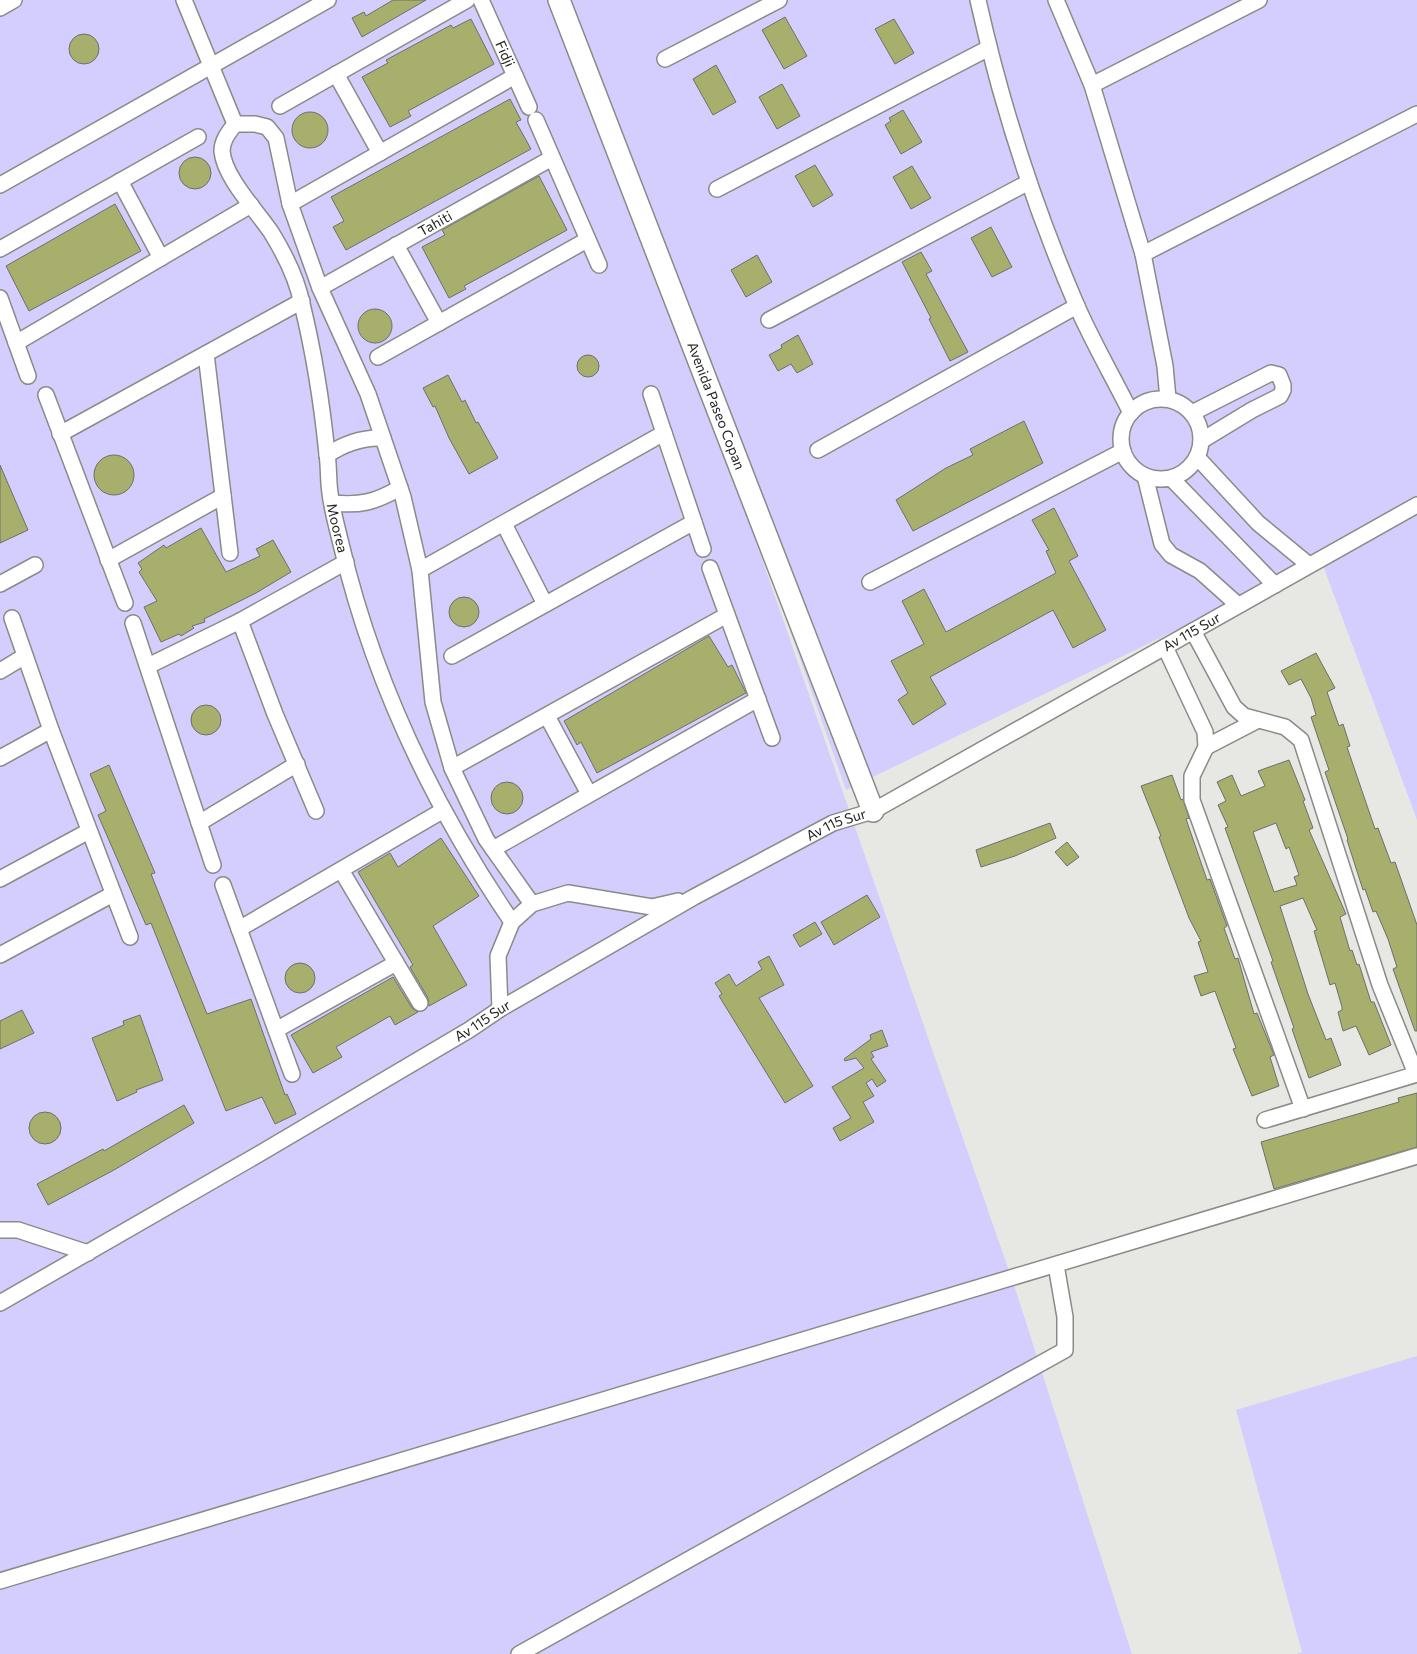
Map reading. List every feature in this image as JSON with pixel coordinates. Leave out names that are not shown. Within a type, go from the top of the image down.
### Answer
[{"type":"main road","name":"Avenida Paseo Copan","points":[[559,0],[873,811]]},
{"type":"street","points":[[0,8],[14,0]]},
{"type":"street","points":[[184,0],[235,124],[255,124],[266,127],[276,138],[290,204],[320,288],[368,394],[400,488],[420,570],[433,702],[452,768],[496,853],[532,904]]},
{"type":"street","points":[[0,185],[328,0]]},
{"type":"street","points":[[280,106],[467,0]]},
{"type":"street","name":"Fidji","points":[[481,0],[599,265]]},
{"type":"street","points":[[665,59],[779,0]]},
{"type":"street","points":[[978,0],[1007,115],[1029,182],[1077,306],[1131,413]]},
{"type":"street","points":[[1056,0],[1092,85],[1143,254],[1164,366],[1168,399]]},
{"type":"street","points":[[1092,85],[1259,0]]},
{"type":"street","points":[[717,189],[989,48]]},
{"type":"street","points":[[336,74],[380,153]]},
{"type":"street","points":[[290,204],[515,76]]},
{"type":"street","points":[[1143,254],[1417,114]]},
{"type":"street","name":"Moorea","points":[[235,124],[225,136],[222,150],[226,164],[271,233],[288,266],[302,301],[328,455],[332,503],[352,589],[388,696],[442,811],[476,869],[512,922]]},
{"type":"street","points":[[0,250],[198,137]]},
{"type":"street","name":"Tahiti","points":[[320,288],[552,158]]},
{"type":"street","points":[[120,181],[161,258]]},
{"type":"street","points":[[769,320],[1029,182]]},
{"type":"street","points":[[16,343],[251,205]]},
{"type":"street","points":[[378,357],[587,240]]},
{"type":"street","points":[[396,245],[439,323]]},
{"type":"street","points":[[0,298],[28,376]]},
{"type":"street","points":[[60,434],[302,301]]},
{"type":"street","points":[[818,450],[1077,306]]},
{"type":"street","points":[[206,354],[230,553]]},
{"type":"street","points":[[1192,413],[1270,373],[1279,375],[1284,386],[1280,396],[1252,410],[1201,441]]},
{"type":"street","points":[[1242,388],[1252,410]]},
{"type":"street","points":[[651,394],[703,549]]},
{"type":"street","points":[[46,395],[126,603]]},
{"type":"street","points":[[1156,399],[1168,399],[1183,406],[1192,413],[1198,426],[1201,441],[1197,457],[1182,474],[1172,478],[1157,479],[1146,476],[1132,466],[1123,451],[1121,440],[1124,426],[1131,413],[1142,404],[1156,399]]},
{"type":"street","points":[[420,570],[664,433]]},
{"type":"street","points":[[328,455],[340,446],[353,441],[368,437],[383,438]]},
{"type":"street","points":[[870,582],[1123,451]]},
{"type":"street","points":[[1197,457],[1258,523],[1309,565]]},
{"type":"street","points":[[1146,476],[1162,544],[1171,555],[1200,571],[1238,605]]},
{"type":"street","points":[[1172,478],[1275,585]]},
{"type":"street","points":[[332,503],[353,506],[377,501],[400,488]]},
{"type":"street","points":[[108,560],[223,496]]},
{"type":"street","name":"Av 115 Sur","points":[[0,1303],[259,1154],[469,1030],[500,1008],[694,897],[833,824],[873,811],[1417,505]]},
{"type":"street","points":[[452,656],[694,522]]},
{"type":"street","points":[[504,524],[545,604]]},
{"type":"street","points":[[148,666],[240,621],[346,562]]},
{"type":"street","points":[[0,584],[35,564]]},
{"type":"street","points":[[710,568],[772,738]]},
{"type":"street","points":[[452,768],[727,615]]},
{"type":"street","points":[[12,618],[51,730],[130,937]]},
{"type":"street","points":[[240,621],[316,811]]},
{"type":"street","points":[[133,623],[213,864]]},
{"type":"street","points":[[1193,631],[1234,707],[1244,716],[1285,727],[1301,740],[1380,985],[1417,1074],[1265,1120]]},
{"type":"street","points":[[1165,647],[1205,732],[1206,747],[1192,776],[1192,800],[1303,1109]]},
{"type":"street","points":[[0,671],[25,656]]},
{"type":"street","points":[[476,869],[496,853],[589,794],[758,700]]},
{"type":"street","points":[[547,716],[589,794]]},
{"type":"street","points":[[1206,747],[1258,720]]},
{"type":"street","points":[[0,758],[51,730]]},
{"type":"street","points":[[199,823],[297,764]]},
{"type":"street","points":[[239,929],[442,811]]},
{"type":"street","points":[[0,879],[89,831]]},
{"type":"street","points":[[341,870],[420,1003]]},
{"type":"street","points":[[223,885],[292,1074]]},
{"type":"street","points":[[500,1008],[498,956],[512,922],[532,904],[568,893],[652,907],[694,897]]},
{"type":"street","points":[[0,955],[113,894]]},
{"type":"street","points":[[276,1030],[396,963]]},
{"type":"street","points":[[0,1581],[1417,1156]]},
{"type":"street","points":[[0,1230],[18,1230],[88,1252]]},
{"type":"street","points":[[519,1654],[1065,1350],[1065,1316],[1056,1265]]},
{"type":"shaded area","points":[[0,0],[568,0],[1016,1291],[1132,1654],[0,1654]]},
{"type":"shaded area","points":[[569,0],[1417,0],[1417,820],[1321,560],[846,790]]},
{"type":"shaded area","points":[[1417,1356],[1417,1654],[1296,1654],[1302,1652],[1236,1410]]},
{"type":"building","points":[[393,0],[426,0],[362,37],[352,18],[364,12],[366,16]]},
{"type":"building","points":[[785,17],[807,56],[784,69],[762,30]]},
{"type":"building","points":[[471,19],[494,64],[408,111],[411,116],[390,127],[362,77],[388,63],[386,60],[451,25],[453,28]]},
{"type":"building","points":[[894,19],[914,53],[895,64],[875,29]]},
{"type":"building","points":[[84,34],[95,38],[99,49],[95,60],[84,64],[73,60],[69,49],[73,38]]},
{"type":"building","points":[[716,65],[736,102],[713,115],[693,79]]},
{"type":"building","points":[[782,84],[800,116],[777,129],[759,97]]},
{"type":"building","points":[[510,99],[521,120],[516,122],[531,149],[346,250],[333,227],[344,221],[331,197]]},
{"type":"building","points":[[903,110],[922,142],[901,154],[885,125],[891,121],[889,118]]},
{"type":"building","points":[[310,112],[317,113],[323,117],[327,123],[327,137],[323,143],[317,147],[310,148],[303,147],[297,143],[293,137],[292,130],[293,123],[297,117],[303,113]]},
{"type":"building","points":[[195,157],[207,161],[211,173],[207,185],[195,189],[183,185],[179,173],[183,161]]},
{"type":"building","points":[[815,165],[833,195],[813,207],[795,176]]},
{"type":"building","points":[[912,166],[931,198],[911,209],[893,177]]},
{"type":"building","points":[[539,176],[567,230],[464,286],[466,289],[449,298],[422,247],[445,235],[442,230]]},
{"type":"building","points":[[115,204],[141,251],[29,311],[6,266]]},
{"type":"building","points":[[991,227],[1012,267],[992,277],[971,238]]},
{"type":"building","points":[[921,252],[932,271],[926,274],[968,352],[950,361],[929,319],[931,318],[902,262]]},
{"type":"building","points":[[757,255],[772,282],[746,297],[731,270]]},
{"type":"building","points":[[375,309],[387,314],[392,326],[387,338],[375,343],[363,338],[358,326],[363,314]]},
{"type":"building","points":[[798,335],[813,364],[797,373],[791,364],[778,371],[769,355],[782,348],[781,345]]},
{"type":"building","points":[[588,355],[596,358],[599,366],[596,374],[588,377],[580,374],[577,366],[580,358]]},
{"type":"building","points":[[448,375],[462,402],[465,400],[476,423],[478,422],[498,458],[469,474],[449,438],[435,406],[433,407],[423,388]]},
{"type":"building","points":[[1024,421],[1043,463],[913,531],[896,500],[946,468],[973,455],[970,449]]},
{"type":"building","points":[[114,455],[128,461],[134,475],[128,489],[114,495],[100,489],[94,475],[100,461]]},
{"type":"building","points":[[0,465],[28,530],[0,543]]},
{"type":"building","points":[[1054,508],[1078,556],[1069,561],[1106,630],[1073,648],[1053,610],[930,677],[946,704],[913,725],[898,700],[908,693],[891,661],[924,644],[902,601],[924,589],[946,632],[1056,573],[1046,551],[1049,550],[1032,520]]},
{"type":"building","points":[[201,528],[226,572],[260,556],[256,549],[273,540],[291,572],[256,593],[204,619],[205,622],[192,626],[194,628],[181,636],[179,634],[161,642],[144,607],[157,601],[139,572],[142,569],[138,563],[164,545],[166,548]]},
{"type":"building","points":[[464,597],[475,601],[479,612],[475,623],[464,627],[453,623],[449,612],[453,601]]},
{"type":"building","points":[[709,636],[728,667],[732,665],[746,693],[597,773],[581,742],[577,745],[564,721]]},
{"type":"building","points":[[1316,653],[1335,688],[1327,692],[1339,726],[1343,724],[1350,746],[1347,747],[1375,829],[1378,828],[1391,863],[1395,862],[1417,925],[1417,1031],[1415,1031],[1393,969],[1397,967],[1388,939],[1376,911],[1373,912],[1365,889],[1363,890],[1325,772],[1329,770],[1311,717],[1316,715],[1311,698],[1301,679],[1289,685],[1281,671]]},
{"type":"building","points":[[206,705],[217,709],[221,720],[217,731],[206,735],[195,731],[191,720],[195,709]]},
{"type":"building","points":[[1289,760],[1305,800],[1303,801],[1313,828],[1309,830],[1346,914],[1340,917],[1350,951],[1352,950],[1357,965],[1359,964],[1371,1002],[1374,1002],[1391,1045],[1369,1055],[1356,1026],[1343,1031],[1338,1012],[1342,1010],[1342,1007],[1335,983],[1330,985],[1314,931],[1317,930],[1303,898],[1280,906],[1308,994],[1326,1040],[1331,1038],[1341,1065],[1309,1078],[1271,962],[1273,961],[1225,828],[1228,827],[1218,805],[1226,801],[1217,782],[1232,775],[1241,796],[1265,786],[1258,771]],"holes":[[[1276,823],[1286,849],[1289,847],[1299,875],[1294,877],[1297,885],[1274,892],[1253,832]]]},
{"type":"building","points":[[109,765],[155,873],[151,874],[207,1014],[251,999],[285,1095],[287,1094],[296,1114],[275,1124],[262,1097],[226,1111],[151,923],[146,925],[98,815],[106,811],[90,774]]},
{"type":"building","points":[[1172,775],[1181,800],[1183,799],[1189,818],[1186,819],[1207,880],[1210,879],[1227,926],[1224,928],[1235,959],[1238,958],[1254,1014],[1257,1013],[1274,1055],[1270,1057],[1279,1086],[1252,1096],[1233,1049],[1236,1048],[1215,991],[1201,996],[1194,976],[1208,972],[1198,942],[1201,941],[1189,918],[1159,837],[1161,836],[1141,786]]},
{"type":"building","points":[[507,782],[513,783],[518,787],[522,792],[522,804],[518,809],[513,813],[507,814],[501,813],[496,809],[492,804],[491,798],[492,792],[496,787],[501,783]]},
{"type":"building","points":[[1050,823],[1056,838],[1015,856],[981,867],[976,850]]},
{"type":"building","points":[[441,838],[479,896],[433,926],[467,985],[429,1006],[428,998],[410,967],[413,965],[358,872],[390,853],[398,867]]},
{"type":"building","points":[[1067,842],[1079,857],[1067,866],[1055,852]]},
{"type":"building","points":[[867,895],[880,917],[834,945],[821,922]]},
{"type":"building","points":[[815,922],[822,934],[800,947],[793,935]]},
{"type":"building","points":[[769,956],[784,985],[759,998],[813,1086],[785,1103],[719,996],[722,994],[715,983],[729,974],[736,986],[762,969],[758,962]]},
{"type":"building","points":[[300,963],[311,967],[315,978],[311,989],[300,993],[289,989],[285,978],[289,967]]},
{"type":"building","points":[[393,977],[412,1008],[418,1012],[395,1025],[390,1016],[336,1047],[342,1057],[313,1073],[291,1035]]},
{"type":"building","points":[[22,1010],[34,1033],[0,1049],[0,1021]]},
{"type":"building","points":[[140,1015],[163,1080],[136,1090],[137,1092],[117,1101],[92,1038],[124,1025],[123,1021]]},
{"type":"building","points":[[882,1030],[888,1046],[871,1052],[874,1057],[871,1059],[886,1081],[877,1087],[872,1079],[866,1083],[874,1096],[863,1102],[874,1122],[840,1141],[833,1128],[851,1118],[832,1087],[864,1068],[856,1058],[845,1061],[844,1059],[871,1039],[870,1035]]},
{"type":"building","points":[[1417,1093],[1417,1147],[1274,1189],[1261,1142],[1399,1102],[1398,1098]]},
{"type":"building","points":[[184,1105],[194,1123],[114,1170],[48,1205],[37,1184],[103,1149],[104,1151]]},
{"type":"building","points":[[45,1112],[51,1113],[56,1117],[60,1122],[60,1134],[56,1139],[51,1143],[45,1144],[39,1143],[34,1139],[30,1134],[29,1128],[30,1122],[34,1117],[39,1113]]}]
